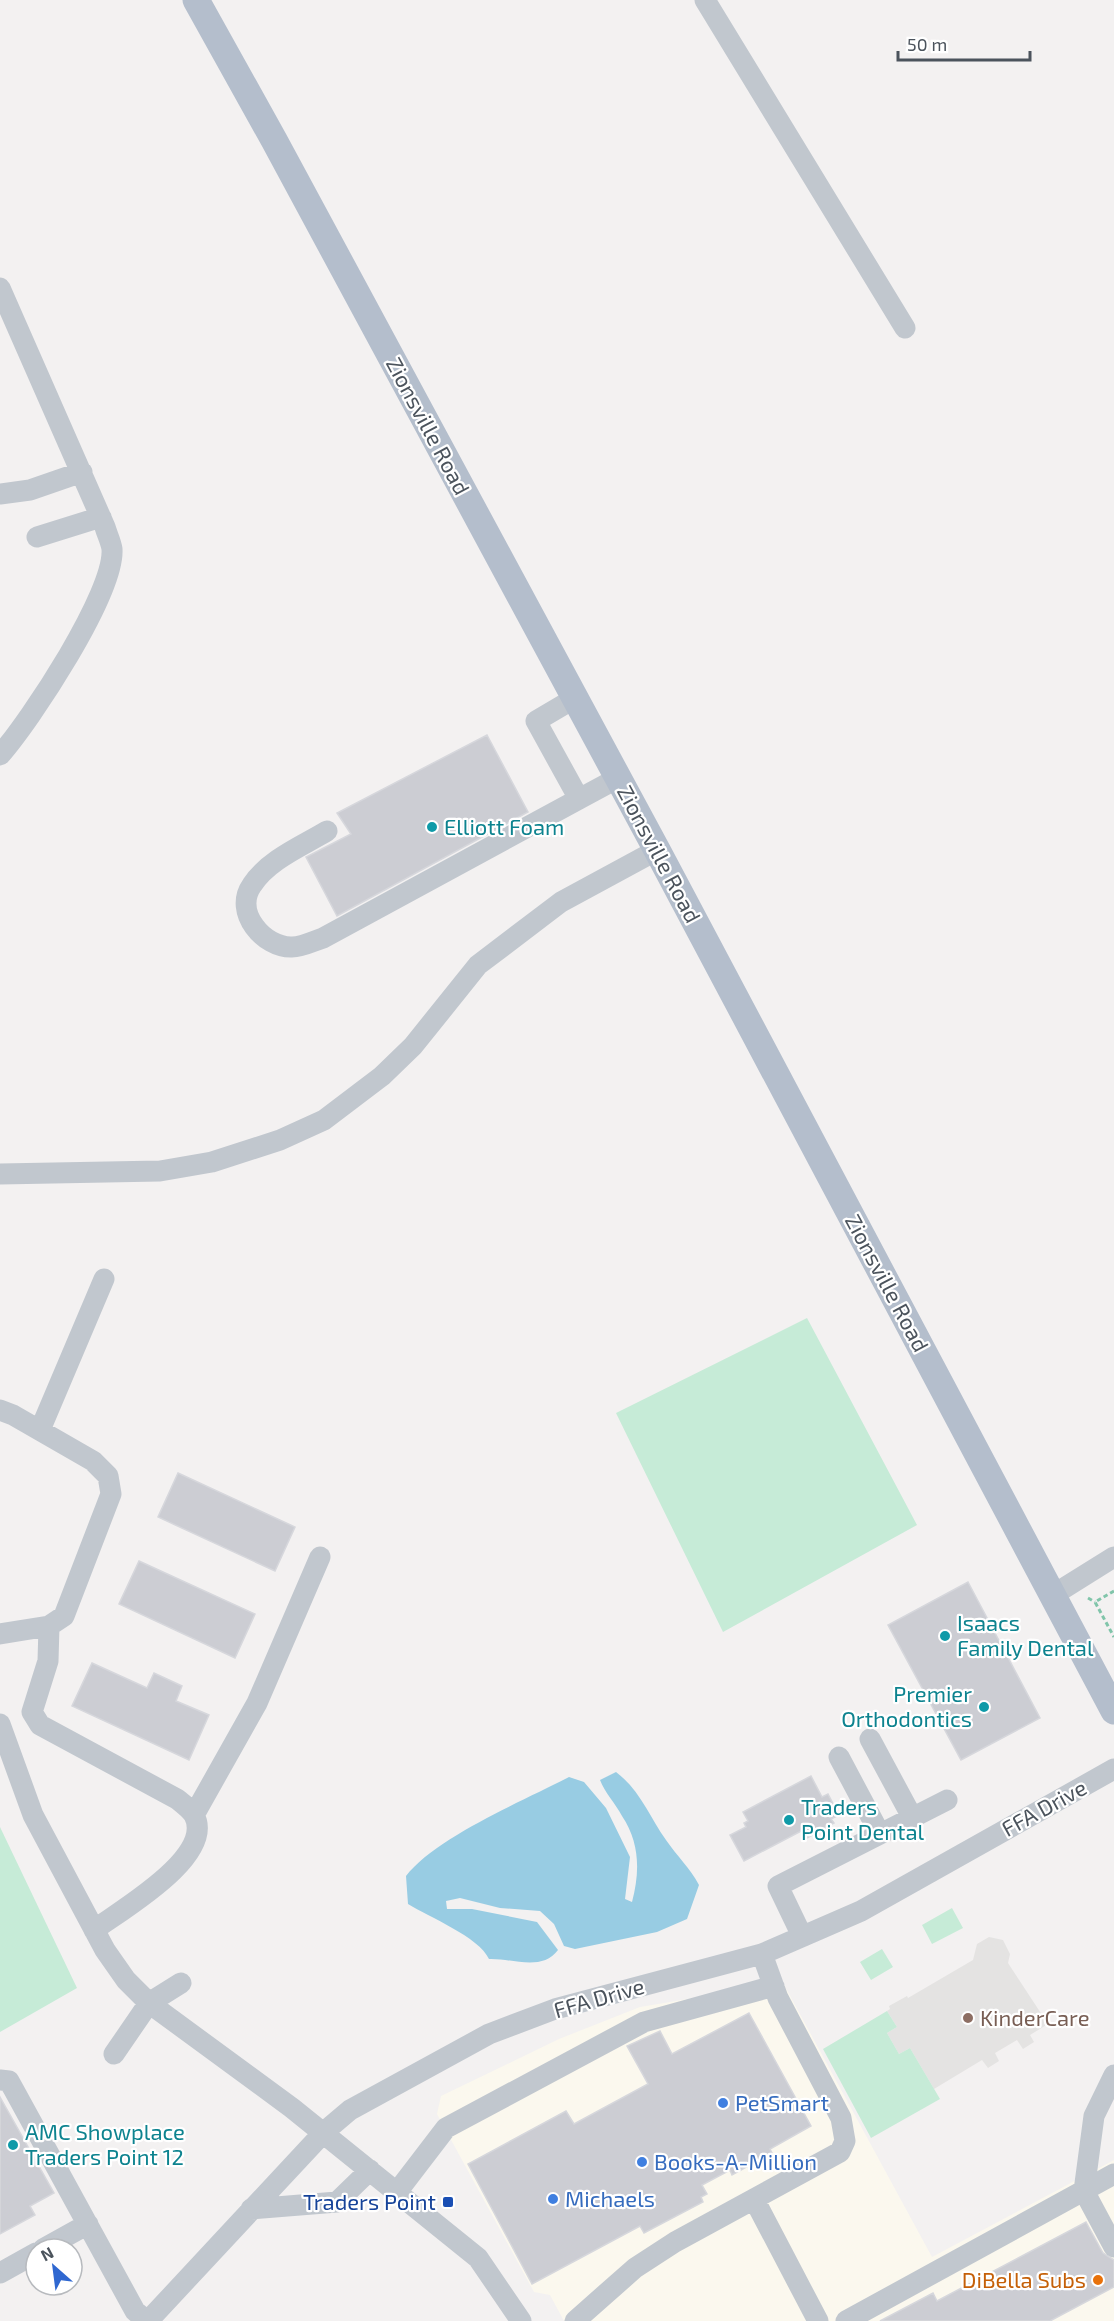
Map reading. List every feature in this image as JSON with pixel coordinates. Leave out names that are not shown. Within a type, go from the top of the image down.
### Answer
[{"type":"main road","name":"Zionsville Road","points":[[196,0],[657,850],[1114,1712]]},
{"type":"street","points":[[705,0],[905,328]]},
{"type":"street","points":[[0,288],[82,472],[112,549],[107,579],[71,652],[0,755]]},
{"type":"street","points":[[0,494],[30,490],[82,472]]},
{"type":"street","points":[[37,537],[101,517]]},
{"type":"street","points":[[575,698],[536,721],[579,799]]},
{"type":"street","points":[[327,831],[262,873],[250,887],[247,900],[254,928],[279,946],[294,947],[323,938],[618,778]]},
{"type":"street","points":[[0,1173],[160,1171],[212,1162],[280,1140],[324,1120],[382,1076],[413,1046],[477,965],[561,902],[657,850]]},
{"type":"street","points":[[40,1430],[104,1279]]},
{"type":"street","points":[[0,1410],[93,1461],[108,1476],[111,1494],[64,1616],[49,1626],[0,1634]]},
{"type":"street","points":[[94,1929],[174,1872],[196,1838],[194,1815],[257,1703],[320,1557]]},
{"type":"street","points":[[1053,1595],[1114,1557]]},
{"type":"street","points":[[49,1626],[48,1661],[32,1712],[40,1725],[177,1799],[194,1815]]},
{"type":"street","points":[[0,1724],[33,1815],[94,1929],[126,1980],[149,2003],[324,2132],[478,2258],[521,2321]]},
{"type":"street","points":[[870,1739],[912,1817]]},
{"type":"street","points":[[839,1757],[880,1834]]},
{"type":"street","name":"FFA Drive","points":[[147,2321],[324,2132],[350,2110],[489,2034],[555,2009],[762,1954],[861,1911],[1114,1769]]},
{"type":"street","points":[[802,1936],[778,1886],[947,1800]]},
{"type":"street","points":[[576,2321],[635,2268],[675,2242],[840,2152],[845,2141],[841,2118],[774,1986],[762,1954]]},
{"type":"street","points":[[114,2054],[149,2003],[181,1983]]},
{"type":"street","points":[[397,2192],[446,2128],[644,2022],[774,1986]]},
{"type":"street","points":[[1114,2074],[1094,2116],[1084,2191],[1114,2247]]},
{"type":"street","points":[[0,2080],[9,2081],[135,2311],[147,2321]]},
{"type":"street","points":[[251,2209],[337,2202],[370,2170]]},
{"type":"street","points":[[846,2321],[1114,2174]]},
{"type":"street","points":[[754,2199],[818,2321]]},
{"type":"street","points":[[65,2237],[88,2224]]},
{"type":"street","points":[[0,2273],[24,2260]]},
{"type":"path","points":[[1095,1602],[1114,1591]]},
{"type":"path","points":[[1088,1598],[1095,1602],[1114,1637]]},
{"type":"shaded area","name":"KinderCare","points":[[989,1937],[1003,1940],[1010,1954],[1008,1963],[1048,2024],[1030,2035],[1034,2042],[1023,2049],[1017,2040],[995,2053],[999,2061],[988,2068],[982,2060],[934,2089],[910,2048],[899,2054],[887,2033],[897,2027],[887,2011],[890,2009],[889,2006],[907,1996],[908,1998],[973,1960],[977,1944]]},
{"type":"shaded area","points":[[783,1983],[932,2257],[1114,2160],[1114,2321],[564,2321],[550,2295],[534,2292],[437,2114],[441,2096],[559,2039],[640,2007]]},
{"type":"green space","points":[[807,1318],[917,1525],[723,1632],[616,1413]]},
{"type":"green space","points":[[0,1827],[77,1988],[0,2032]]},
{"type":"green space","points":[[952,1908],[963,1928],[932,1944],[922,1925]]},
{"type":"green space","points":[[882,1949],[893,1967],[871,1980],[860,1962]]},
{"type":"green space","points":[[887,2011],[897,2027],[887,2033],[899,2054],[910,2048],[940,2099],[871,2138],[823,2049]]},
{"type":"water","points":[[616,1772],[638,1795],[666,1840],[699,1885],[687,1919],[657,1932],[575,1949],[564,1946],[554,1924],[540,1911],[500,1908],[460,1898],[446,1901],[447,1909],[472,1909],[537,1922],[558,1950],[544,1961],[526,1962],[489,1959],[484,1951],[465,1935],[408,1904],[406,1876],[438,1847],[482,1821],[569,1777],[584,1782],[606,1808],[630,1857],[625,1899],[632,1902],[637,1869],[635,1847],[628,1826],[600,1780]]},
{"type":"building","name":"Elliott Foam","points":[[487,735],[528,812],[337,916],[306,857],[351,834],[337,813]]},
{"type":"building","points":[[178,1473],[295,1527],[275,1571],[158,1517]]},
{"type":"building","points":[[139,1561],[255,1614],[235,1658],[119,1604]]},
{"type":"building","points":[[968,1582],[1040,1718],[961,1760],[888,1625]]},
{"type":"building","points":[[92,1663],[147,1688],[154,1673],[182,1686],[176,1701],[209,1715],[189,1760],[72,1706]]},
{"type":"building","name":"Traders Point Dental","points":[[811,1776],[822,1797],[828,1794],[839,1815],[831,1819],[834,1823],[807,1838],[803,1830],[744,1861],[730,1835],[746,1827],[744,1823],[748,1821],[743,1812]]},
{"type":"building","points":[[749,2013],[811,2126],[770,2149],[772,2153],[732,2175],[730,2170],[702,2185],[707,2194],[701,2197],[703,2202],[644,2233],[640,2226],[532,2284],[468,2164],[566,2111],[574,2124],[648,2084],[627,2046],[660,2031],[672,2054]]},
{"type":"building","name":"AMC Showplace Traders Point 12","points":[[0,2097],[54,2193],[30,2206],[35,2215],[0,2234]]},
{"type":"building","points":[[1086,2222],[1103,2253],[1114,2260],[1114,2287],[1050,2321],[880,2321],[933,2293],[937,2301]]},
{"type":"place","name":"Elliott Foam","points":[[432,827]]},
{"type":"place","name":"Isaacs Family Dental","points":[[945,1636]]},
{"type":"place","name":"Premier Orthodontics","points":[[984,1707]]},
{"type":"place","name":"Traders Point Dental","points":[[789,1820]]},
{"type":"place","name":"KinderCare","points":[[968,2018]]},
{"type":"place","name":"PetSmart","points":[[723,2103]]},
{"type":"place","name":"AMC Showplace Traders Point 12","points":[[13,2145]]},
{"type":"place","name":"Books-A-Million","points":[[642,2162]]},
{"type":"place","name":"Michaels","points":[[553,2199]]},
{"type":"place","name":"Traders Point","points":[[448,2202]]},
{"type":"place","name":"DiBella Subs","points":[[1098,2280]]}]
